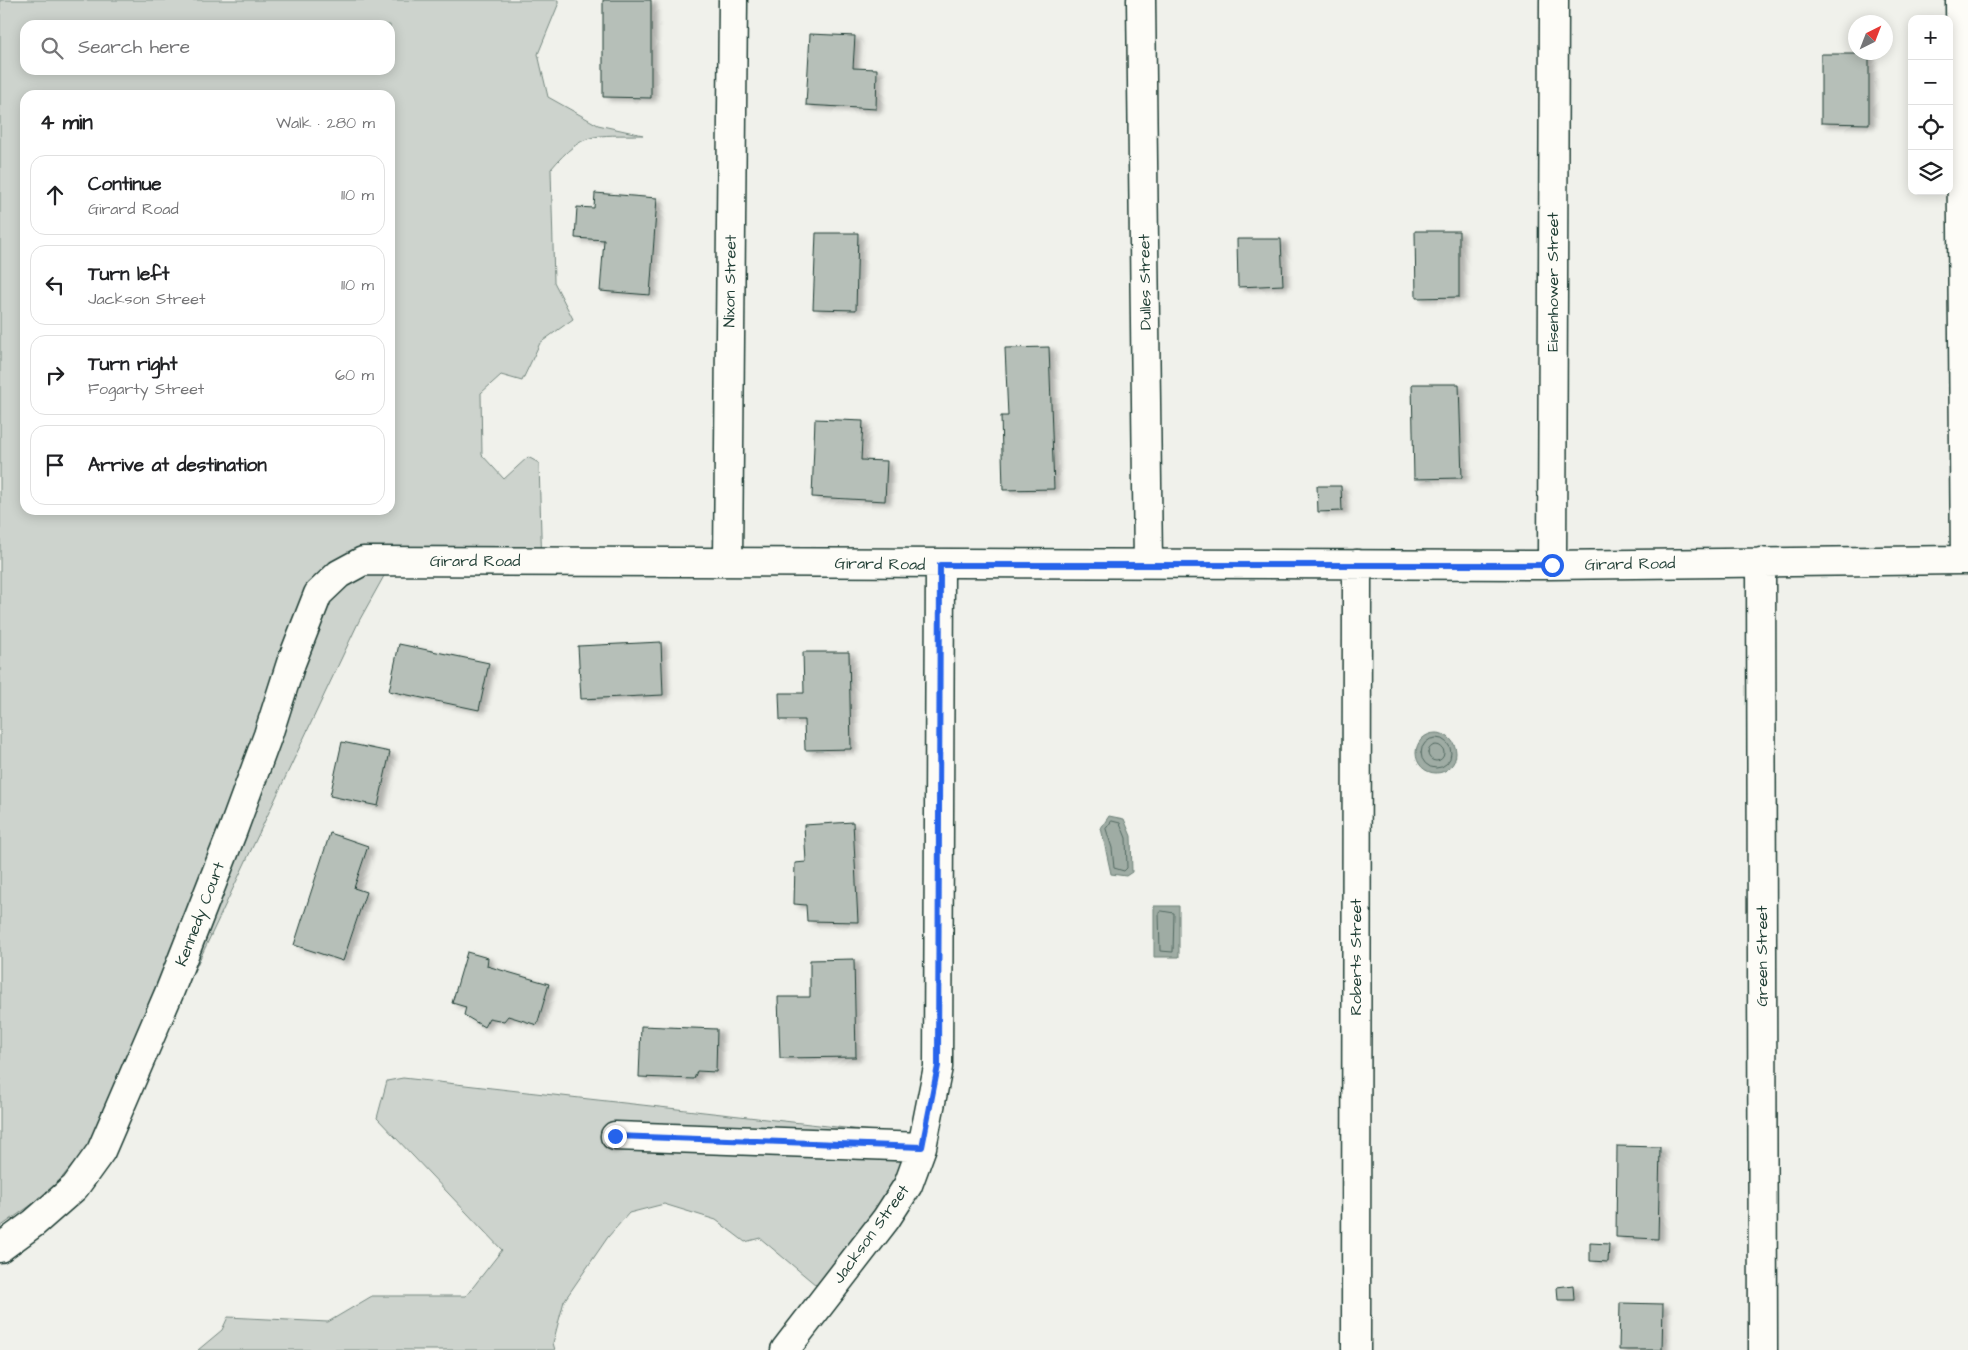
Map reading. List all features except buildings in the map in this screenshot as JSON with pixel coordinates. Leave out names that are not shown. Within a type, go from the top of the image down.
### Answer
[{"type":"street","name":"Nixon Street","points":[[728,561],[733,0]]},
{"type":"street","name":"Dulles Street","points":[[1142,0],[1148,563]]},
{"type":"street","name":"Eisenhower Street","points":[[1552,565],[1554,0]]},
{"type":"street","points":[[1960,0],[1967,560]]},
{"type":"street","name":"Girard Road","points":[[363,561],[728,561],[940,565],[1148,563],[1552,565],[1967,560]]},
{"type":"street","name":"Kennedy Court","points":[[0,1248],[34,1223],[75,1187],[101,1150],[169,992],[233,830],[268,735],[291,663],[318,594],[339,574],[363,561]]},
{"type":"street","name":"Green Street","points":[[1761,562],[1764,1350]]},
{"type":"street","name":"Roberts Street","points":[[1356,564],[1356,1350]]},
{"type":"street","name":"Jackson Street","points":[[785,1350],[886,1219],[908,1185],[922,1147],[938,1066],[940,565]]},
{"type":"street","points":[[615,1136],[922,1147]]},
{"type":"shaded area","points":[[0,0],[558,0],[558,5],[538,54],[548,97],[598,125],[643,135],[601,136],[582,141],[562,156],[551,169],[554,282],[573,319],[540,343],[522,381],[501,375],[481,393],[482,455],[504,479],[528,457],[539,463],[542,569],[384,576],[359,621],[164,1035],[117,1110],[51,1191],[0,1227]]},
{"type":"shaded area","points":[[403,1078],[916,1136],[903,1191],[816,1285],[760,1238],[745,1242],[716,1220],[664,1204],[629,1213],[608,1237],[564,1301],[553,1343],[555,1350],[198,1350],[222,1330],[228,1317],[328,1322],[372,1296],[466,1296],[502,1250],[377,1118],[387,1081]]},
{"type":"water","points":[[1436,733],[1450,739],[1456,753],[1450,767],[1436,773],[1422,767],[1416,753],[1422,739]]},
{"type":"water","points":[[1109,816],[1124,819],[1131,836],[1132,872],[1126,876],[1111,874],[1101,828]]},
{"type":"water","points":[[1154,906],[1179,906],[1179,957],[1154,957]]},
{"type":"route","points":[[615,1136],[922,1147],[938,1066],[940,565],[1148,563],[1552,565]]}]
